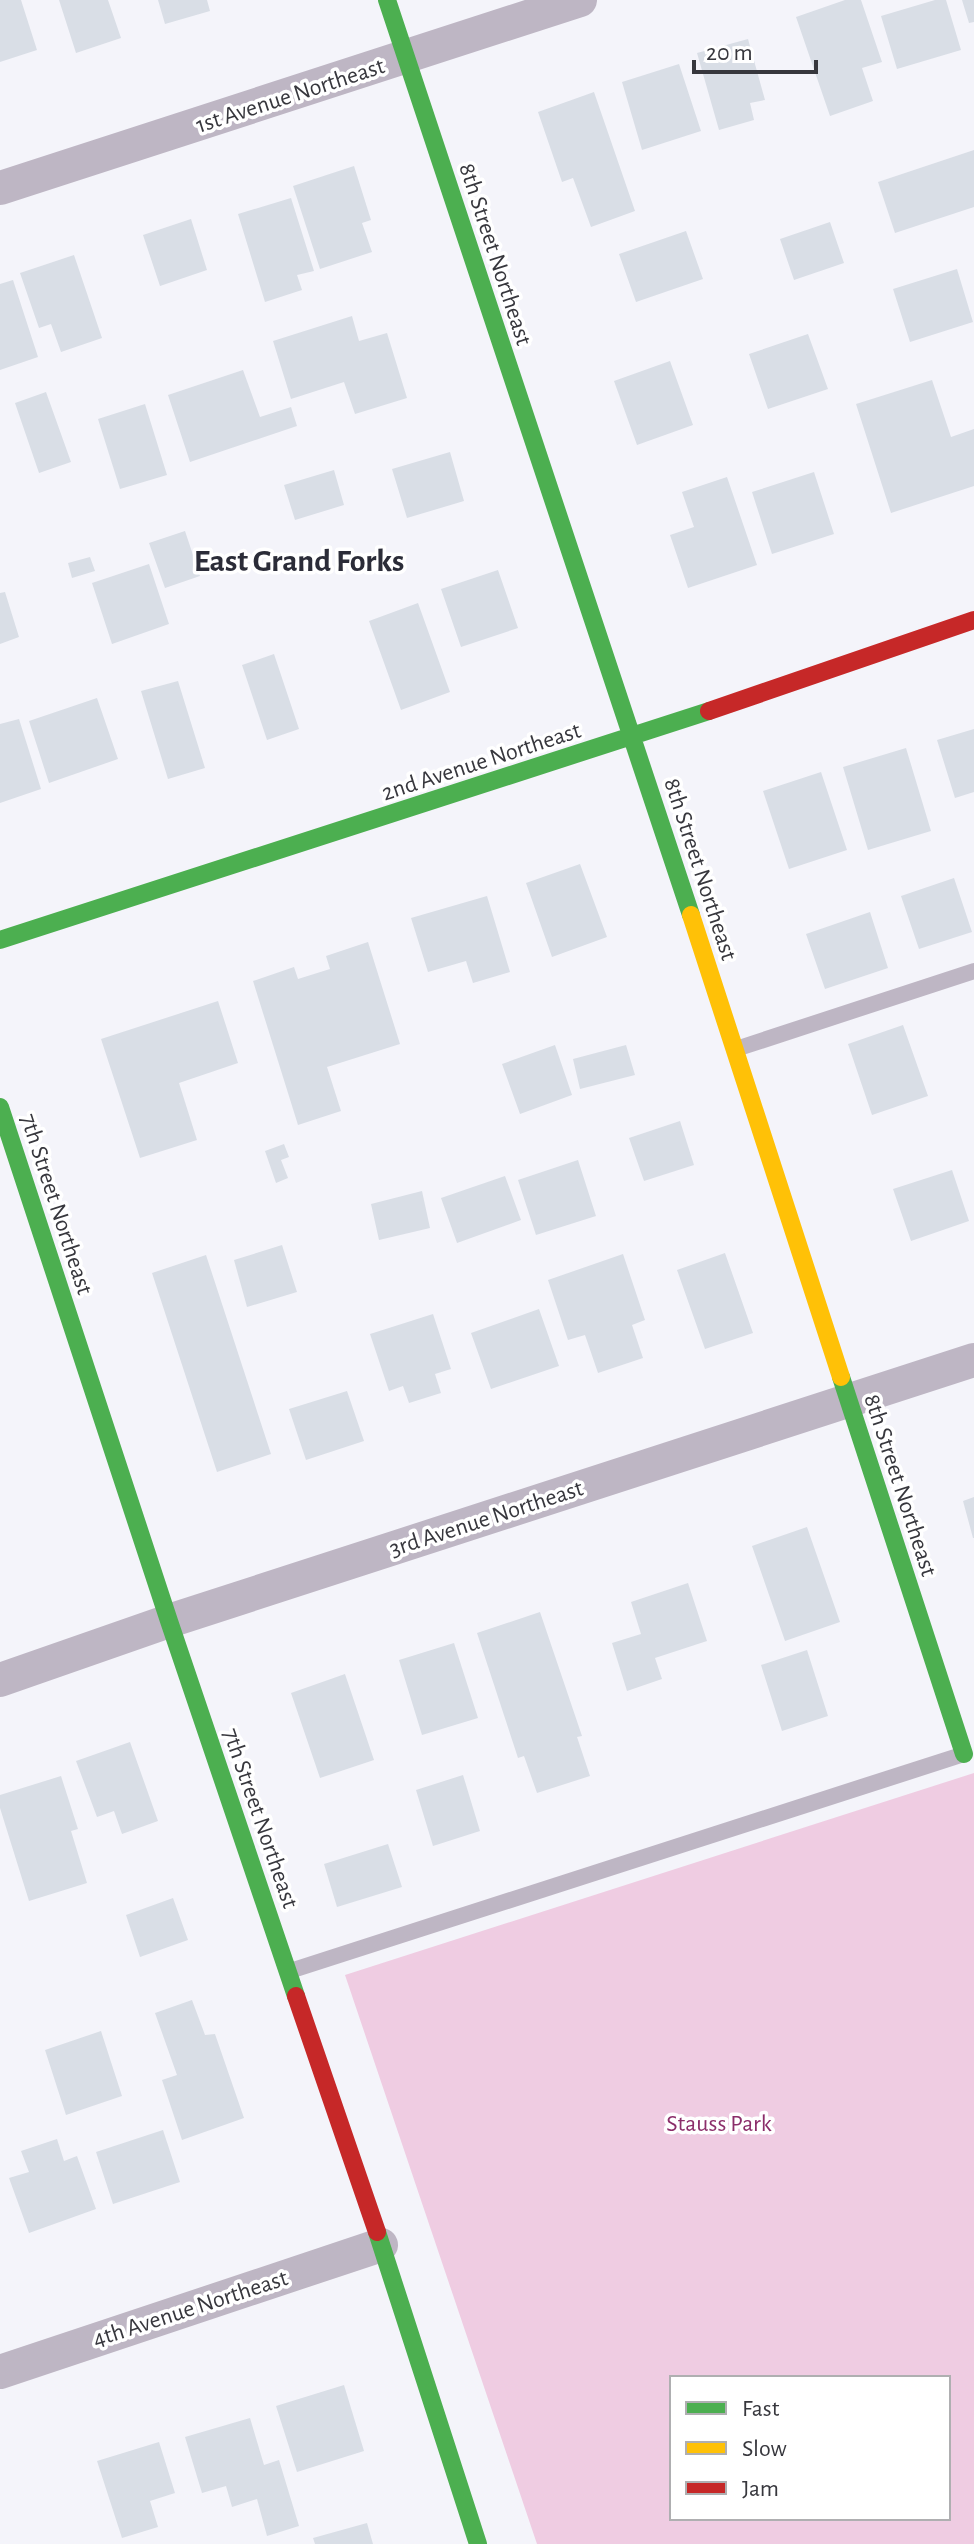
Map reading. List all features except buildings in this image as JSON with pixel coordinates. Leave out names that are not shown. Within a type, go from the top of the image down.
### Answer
[{"type":"street","name":"8th Street Northeast","points":[[387,0],[633,737],[848,1401],[969,1752]]},
{"type":"street","name":"1st Avenue Northeast","points":[[0,188],[580,0]]},
{"type":"street","name":"2nd Avenue Northeast","points":[[0,940],[633,737],[974,620]]},
{"type":"street","name":"7th Street Northeast","points":[[0,1107],[478,2544]]},
{"type":"street","name":"3rd Avenue Northeast","points":[[0,1680],[169,1621],[974,1360]]},
{"type":"street","name":"4th Avenue Northeast","points":[[0,2372],[381,2245]]},
{"type":"lane","points":[[734,1050],[974,971]]},
{"type":"lane","points":[[288,1971],[969,1752]]},
{"type":"green space","name":"Stauss Park","points":[[974,1773],[974,2544],[537,2544],[345,1975]]},
{"type":"traffic: fast","points":[[387,0],[691,915]]},
{"type":"traffic: fast","points":[[0,940],[709,711]]},
{"type":"traffic: fast","points":[[0,1107],[296,1996]]},
{"type":"traffic: fast","points":[[841,1377],[964,1754]]},
{"type":"traffic: fast","points":[[377,2232],[478,2544]]},
{"type":"traffic: slow","points":[[691,915],[841,1377]]},
{"type":"traffic: jam","points":[[709,711],[974,620]]},
{"type":"traffic: jam","points":[[296,1996],[377,2232]]},
{"type":"district","name":"East Grand Forks","points":[[299,560]]}]
